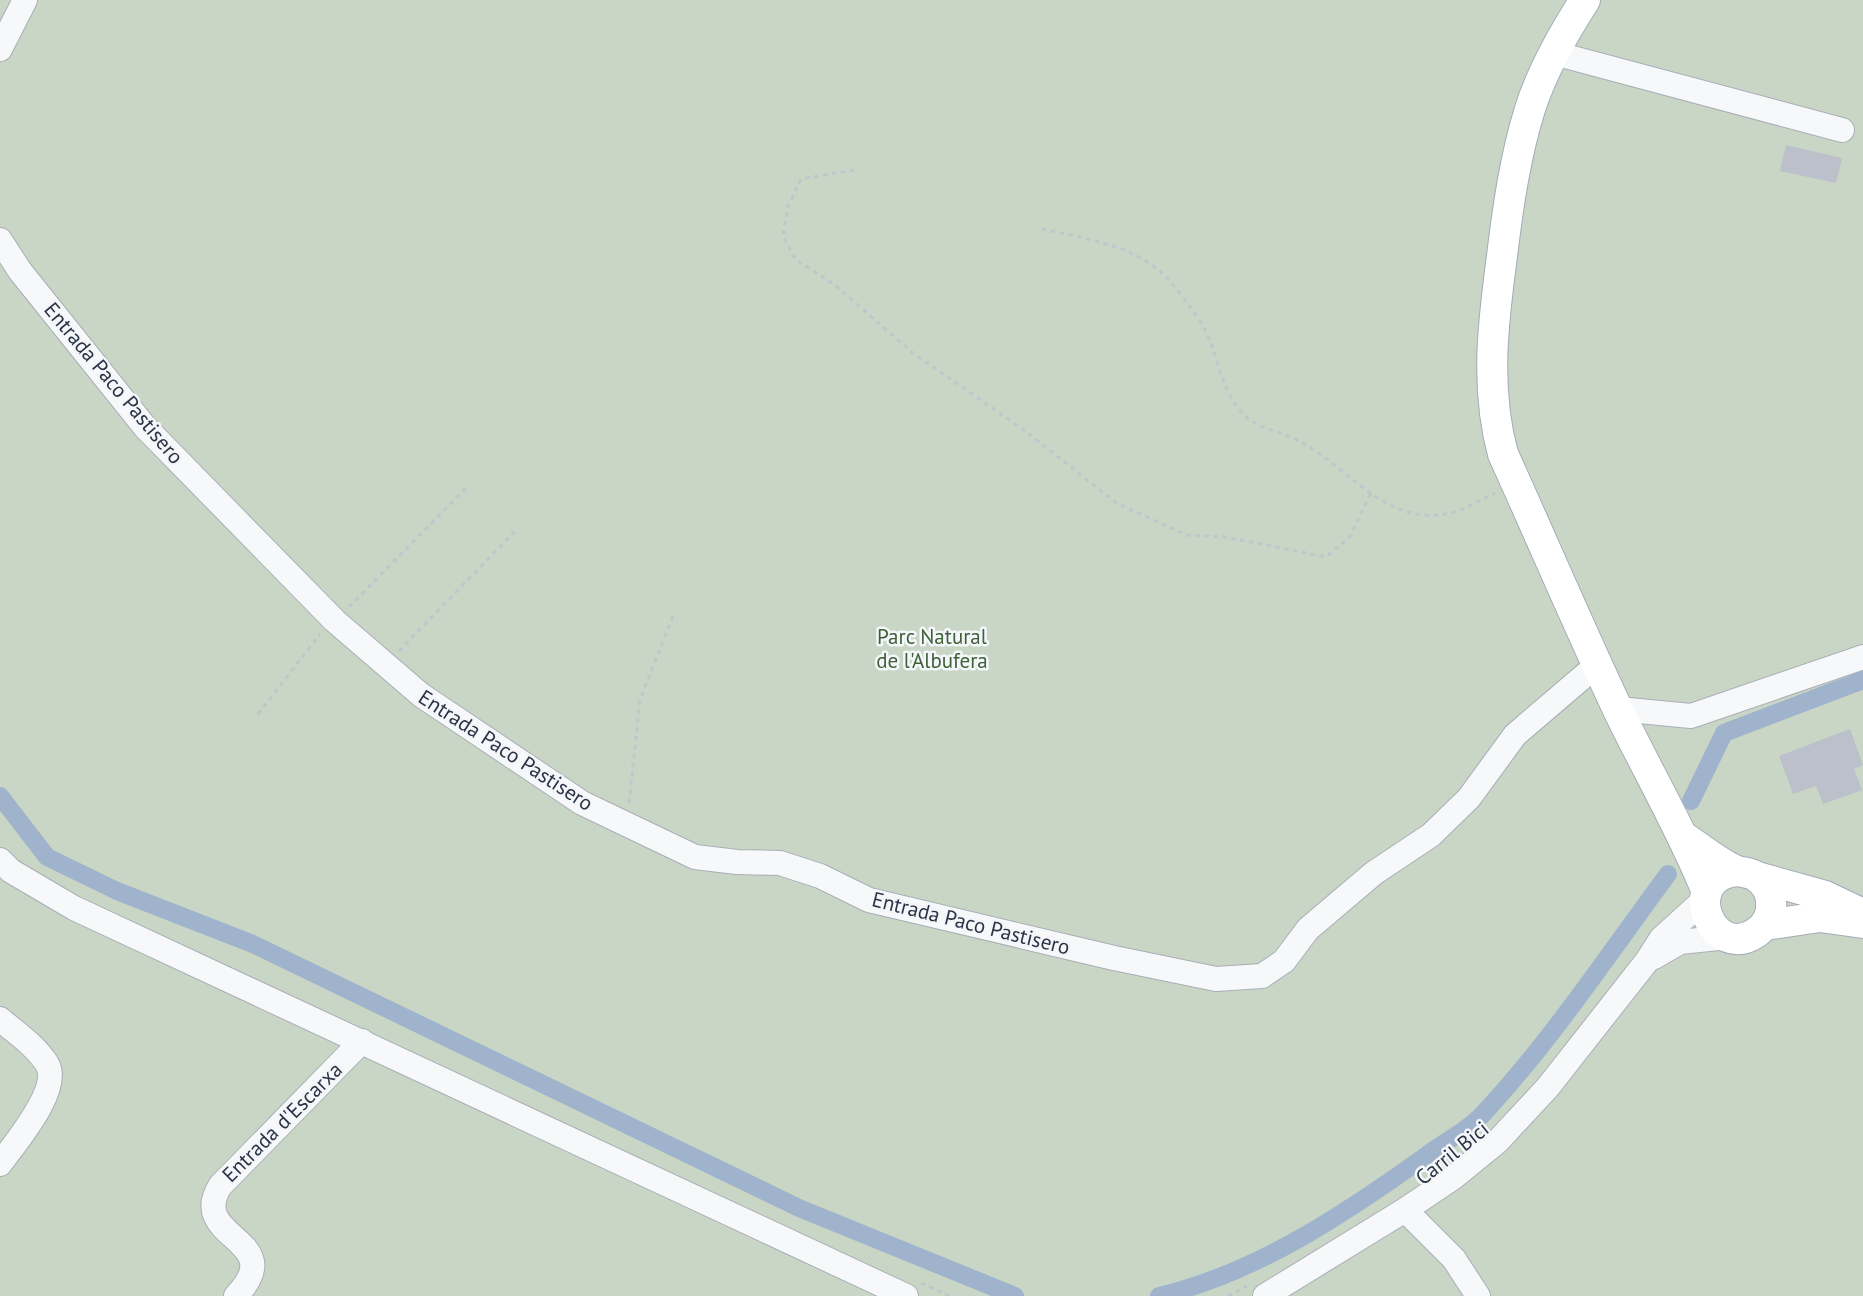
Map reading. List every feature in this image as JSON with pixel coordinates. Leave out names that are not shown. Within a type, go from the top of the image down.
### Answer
[{"type":"main road","points":[[1585,0],[1554,53],[1530,109],[1511,184],[1494,315],[1490,390],[1494,422],[1503,454],[1618,709],[1665,805],[1684,838],[1706,896],[1709,922],[1716,930],[1728,937],[1746,937],[1765,925],[1820,917],[1863,923]]},
{"type":"main road","points":[[1684,838],[1767,888],[1771,900],[1770,913],[1765,925]]},
{"type":"main road","points":[[1706,896],[1718,877],[1747,874],[1825,896],[1863,914]]},
{"type":"street","points":[[0,49],[25,0]]},
{"type":"street","points":[[1554,53],[1842,130]]},
{"type":"street","name":"Entrada Paco Pastisero","points":[[0,240],[20,271],[145,428],[333,620],[421,695],[582,803],[695,856],[737,862],[780,863],[820,876],[869,900],[1216,979],[1262,976],[1284,961],[1308,929],[1374,873],[1431,835],[1470,798],[1515,735],[1598,664]]},
{"type":"street","points":[[1618,709],[1691,716],[1863,657]]},
{"type":"street","points":[[0,860],[11,871],[74,908],[906,1296]]},
{"type":"street","points":[[1260,1289],[1405,1210],[1454,1177],[1497,1142],[1548,1087],[1647,961],[1661,939],[1706,896]]},
{"type":"street","points":[[1647,961],[1680,942],[1728,937]]},
{"type":"street","points":[[0,1019],[39,1053],[48,1066],[51,1078],[46,1097],[0,1164]]},
{"type":"street","name":"Entrada d'Escarxa","points":[[236,1296],[254,1272],[253,1261],[245,1248],[222,1227],[215,1216],[213,1196],[219,1186],[362,1041]]},
{"type":"street","points":[[1405,1210],[1454,1259],[1478,1296]]},
{"type":"path","points":[[854,170],[801,179],[788,206],[783,236],[795,259],[835,285],[913,354],[1050,450],[1118,504],[1187,535],[1225,537],[1326,557],[1349,538],[1371,493]]},
{"type":"path","points":[[1042,229],[1110,244],[1139,257],[1166,278],[1203,326],[1227,391],[1242,413],[1272,432],[1298,441],[1384,504],[1414,516],[1461,510],[1516,483]]},
{"type":"path","points":[[258,714],[333,620],[469,485]]},
{"type":"path","points":[[385,665],[517,529]]},
{"type":"path","points":[[627,825],[640,700],[673,616]]},
{"type":"path","points":[[1227,1296],[1260,1289]]},
{"type":"green space","name":"Parc Natural de l'Albufera","points":[[0,0],[1863,0],[1863,1296],[0,1296]]},
{"type":"building","points":[[1786,145],[1842,158],[1836,183],[1780,171]]},
{"type":"building","points":[[1850,729],[1863,765],[1854,769],[1862,790],[1823,804],[1816,786],[1793,794],[1779,756]]},
{"type":"waterway","points":[[1691,801],[1724,733],[1863,680]]},
{"type":"waterway","points":[[0,796],[47,857],[117,891],[253,944],[799,1208],[1015,1296]]},
{"type":"waterway","points":[[1159,1296],[1195,1286],[1231,1272],[1299,1239],[1365,1198],[1476,1121],[1532,1058],[1668,874]]}]
